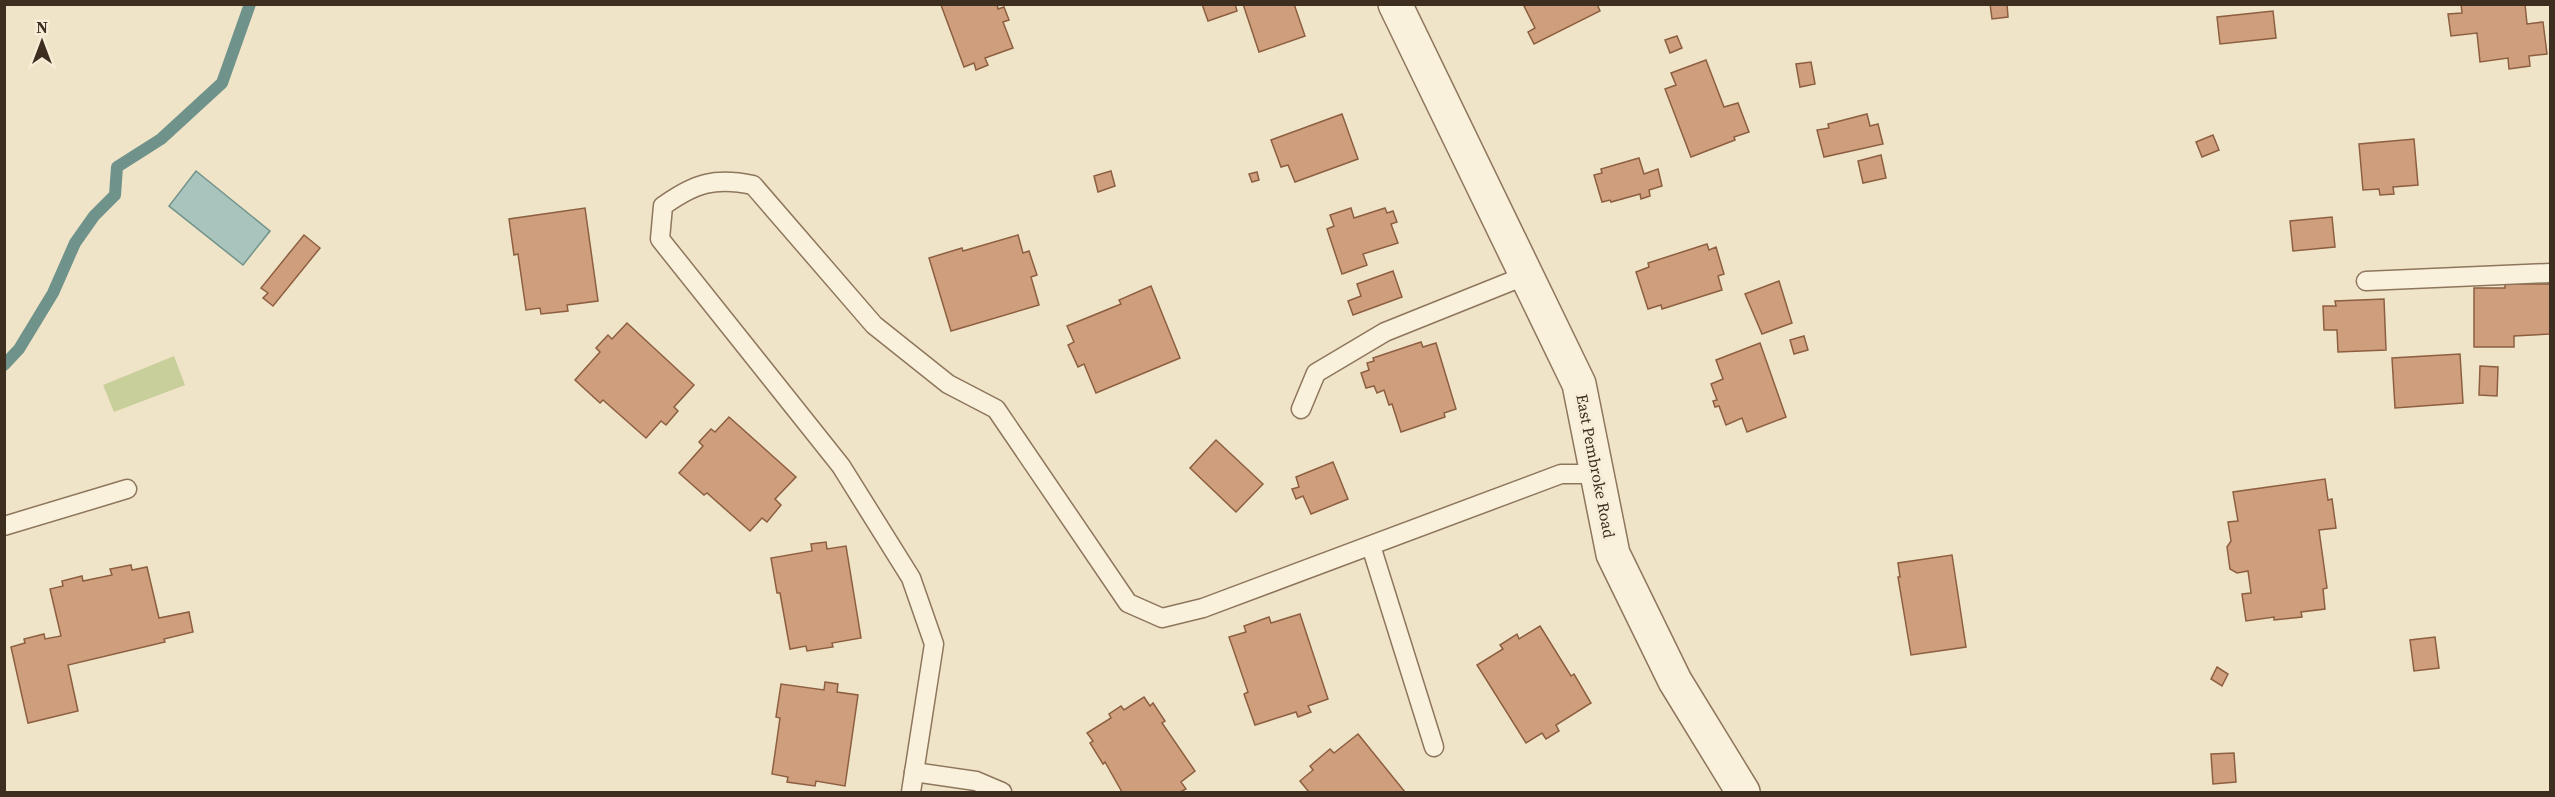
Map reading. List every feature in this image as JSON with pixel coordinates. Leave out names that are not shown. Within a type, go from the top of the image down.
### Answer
[{"type":"street","name":"East Pembroke Road","points":[[1395,4],[1579,384],[1613,554],[1676,681],[1743,792]]},
{"type":"lane","points":[[911,792],[934,644],[911,578],[841,466],[660,239],[663,206],[685,190],[726,179],[753,184],[874,325],[948,384],[996,409],[1128,603],[1162,618],[1203,608],[1561,474],[1597,474]]},
{"type":"lane","points":[[2366,281],[2550,273]]},
{"type":"lane","points":[[1301,409],[1316,373],[1375,338],[1527,275]]},
{"type":"lane","points":[[4,526],[127,489]]},
{"type":"lane","points":[[1371,546],[1434,747]]},
{"type":"lane","points":[[914,772],[976,781],[1002,792]]},
{"type":"green space","points":[[174,356],[185,385],[114,412],[103,385]]},
{"type":"water","points":[[196,171],[270,231],[243,265],[169,206]]},
{"type":"building","points":[[997,4],[998,9],[1004,7],[1009,20],[1003,22],[1013,48],[985,58],[988,65],[976,70],[974,63],[964,67],[941,5]]},
{"type":"building","points":[[1202,4],[1235,4],[1237,11],[1208,21]]},
{"type":"building","points":[[1243,4],[1294,4],[1305,36],[1259,52]]},
{"type":"building","points":[[1523,4],[1597,4],[1600,11],[1534,44],[1528,32],[1535,28]]},
{"type":"building","points":[[1990,4],[2007,4],[2008,17],[1992,19]]},
{"type":"building","points":[[2461,4],[2525,4],[2527,24],[2543,22],[2547,54],[2529,56],[2530,66],[2509,69],[2508,58],[2480,62],[2477,33],[2451,36],[2448,14],[2462,13]]},
{"type":"building","points":[[2273,11],[2276,38],[2220,44],[2217,17]]},
{"type":"building","points":[[1677,36],[1682,48],[1670,53],[1665,40]]},
{"type":"building","points":[[1706,60],[1724,107],[1738,103],[1749,132],[1734,137],[1735,140],[1691,157],[1665,89],[1676,85],[1671,73]]},
{"type":"building","points":[[1811,62],[1815,84],[1800,87],[1796,64]]},
{"type":"building","points":[[1342,114],[1358,159],[1295,182],[1288,165],[1281,167],[1271,140]]},
{"type":"building","points":[[1867,114],[1870,126],[1878,124],[1883,144],[1824,157],[1817,130],[1829,128],[1828,124]]},
{"type":"building","points":[[2213,135],[2219,150],[2202,157],[2196,142]]},
{"type":"building","points":[[2414,139],[2418,185],[2393,187],[2394,194],[2380,195],[2379,189],[2363,190],[2359,144]]},
{"type":"building","points":[[1881,155],[1886,178],[1863,183],[1858,161]]},
{"type":"building","points":[[1639,158],[1644,174],[1658,169],[1662,186],[1649,190],[1650,196],[1641,199],[1640,194],[1611,202],[1610,200],[1602,202],[1594,175],[1602,173],[1601,169]]},
{"type":"building","points":[[1111,171],[1115,186],[1098,192],[1094,176]]},
{"type":"building","points":[[1257,172],[1259,180],[1252,182],[1249,174]]},
{"type":"building","points":[[585,208],[598,301],[567,305],[568,311],[541,314],[540,308],[526,310],[518,254],[514,255],[509,219]]},
{"type":"building","points":[[1351,208],[1354,218],[1385,208],[1387,213],[1393,211],[1397,222],[1391,224],[1398,243],[1363,254],[1367,265],[1342,274],[1327,229],[1334,226],[1330,215]]},
{"type":"building","points":[[2332,217],[2335,247],[2293,251],[2290,221]]},
{"type":"building","points":[[304,235],[320,248],[273,306],[263,298],[268,293],[261,288]]},
{"type":"building","points":[[1018,235],[1023,253],[1029,251],[1037,275],[1031,277],[1039,305],[951,331],[929,258]]},
{"type":"building","points":[[1707,244],[1709,250],[1716,247],[1724,274],[1718,276],[1722,290],[1662,309],[1661,305],[1648,309],[1636,272],[1649,267],[1648,263]]},
{"type":"building","points":[[1393,271],[1402,297],[1353,315],[1348,301],[1361,296],[1357,284]]},
{"type":"building","points":[[1779,281],[1792,323],[1762,334],[1745,294]]},
{"type":"building","points":[[2505,284],[2550,284],[2550,334],[2514,336],[2514,347],[2474,347],[2474,288],[2505,288]]},
{"type":"building","points":[[1151,286],[1180,358],[1096,393],[1084,364],[1078,367],[1068,345],[1074,342],[1067,326],[1121,304],[1119,300]]},
{"type":"building","points":[[2384,299],[2386,350],[2338,352],[2337,330],[2324,330],[2323,306],[2336,306],[2335,301]]},
{"type":"building","points":[[627,323],[694,385],[674,407],[678,411],[666,425],[661,421],[646,438],[603,400],[600,403],[575,380],[600,352],[596,348],[608,335],[612,339]]},
{"type":"building","points":[[1804,336],[1808,350],[1794,354],[1790,340]]},
{"type":"building","points":[[1421,342],[1423,347],[1436,343],[1456,409],[1444,413],[1445,417],[1401,432],[1392,404],[1389,405],[1384,390],[1377,393],[1374,386],[1366,388],[1361,373],[1369,370],[1367,363],[1374,361],[1373,358]]},
{"type":"building","points":[[1760,343],[1786,417],[1747,432],[1742,418],[1726,425],[1719,406],[1715,407],[1713,401],[1717,400],[1711,384],[1723,379],[1716,360]]},
{"type":"building","points":[[2460,354],[2463,403],[2395,408],[2392,358]]},
{"type":"building","points":[[2480,366],[2498,367],[2497,396],[2479,395]]},
{"type":"building","points":[[729,417],[796,477],[775,499],[781,505],[767,522],[762,518],[750,531],[707,493],[704,495],[679,473],[703,446],[699,442],[711,429],[715,432]]},
{"type":"building","points":[[1216,440],[1263,484],[1236,512],[1190,468]]},
{"type":"building","points":[[1333,462],[1348,499],[1311,514],[1303,496],[1296,499],[1292,489],[1299,487],[1296,477]]},
{"type":"building","points":[[2325,479],[2328,500],[2332,499],[2336,528],[2319,530],[2327,588],[2323,589],[2325,609],[2301,612],[2302,617],[2274,620],[2274,617],[2246,621],[2242,594],[2251,593],[2248,571],[2237,573],[2230,569],[2227,547],[2231,541],[2228,522],[2238,521],[2233,492]]},
{"type":"building","points":[[826,542],[827,549],[846,546],[861,638],[832,643],[833,647],[807,651],[806,646],[790,649],[771,558],[812,551],[811,544]]},
{"type":"building","points":[[1952,555],[1966,647],[1911,655],[1898,577],[1900,577],[1898,563]]},
{"type":"building","points":[[131,565],[132,570],[147,567],[159,618],[189,612],[193,632],[164,639],[165,642],[68,665],[78,711],[28,723],[11,647],[25,643],[24,639],[44,634],[45,639],[61,636],[50,589],[63,586],[62,581],[82,576],[83,581],[112,575],[110,569]]},
{"type":"building","points":[[1300,614],[1328,699],[1308,706],[1311,712],[1298,717],[1296,712],[1255,725],[1244,694],[1248,692],[1229,637],[1246,632],[1244,626],[1269,617],[1271,623]]},
{"type":"building","points":[[1540,626],[1571,676],[1574,674],[1591,703],[1556,725],[1559,731],[1546,739],[1542,733],[1526,743],[1477,665],[1503,649],[1500,645],[1517,634],[1519,639]]},
{"type":"building","points":[[2435,637],[2439,668],[2414,671],[2410,640]]},
{"type":"building","points":[[2217,667],[2228,674],[2222,686],[2211,679]]},
{"type":"building","points":[[825,682],[838,684],[837,692],[858,695],[845,786],[816,781],[815,786],[787,782],[788,777],[772,774],[780,718],[776,717],[781,684],[824,690]]},
{"type":"building","points":[[1144,697],[1150,706],[1153,703],[1165,721],[1162,723],[1195,771],[1181,782],[1186,789],[1180,792],[1122,792],[1105,762],[1103,764],[1090,743],[1093,741],[1087,733],[1111,718],[1109,714],[1121,706],[1124,710]]},
{"type":"building","points":[[1358,734],[1405,792],[1309,792],[1300,781],[1313,770],[1310,766],[1330,749],[1334,753]]},
{"type":"building","points":[[2234,753],[2236,782],[2213,784],[2211,754]]},
{"type":"waterway","points":[[4,365],[19,349],[53,293],[75,243],[94,216],[115,195],[117,167],[161,139],[222,83],[250,4]]}]
